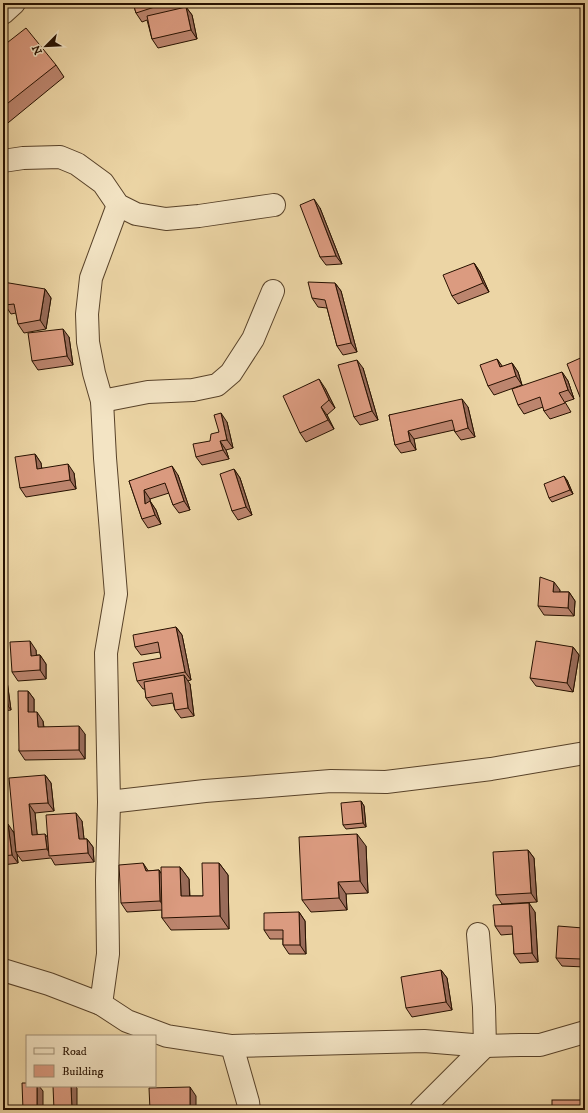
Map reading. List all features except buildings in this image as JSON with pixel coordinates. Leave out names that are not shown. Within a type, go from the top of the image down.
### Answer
[{"type":"street","points":[[3,13],[14,3]]},
{"type":"street","points":[[3,162],[23,158],[60,157],[77,164],[103,183],[118,205],[136,214],[166,219],[214,214],[274,205]]},
{"type":"street","points":[[101,1004],[108,954],[107,880],[109,802],[106,653],[116,594],[102,401],[94,373],[88,342],[87,314],[91,278],[118,205]]},
{"type":"street","points":[[102,401],[148,392],[193,390],[217,385],[231,372],[253,339],[273,291]]},
{"type":"street","points":[[109,802],[205,791],[331,781],[386,782],[491,769],[585,754]]},
{"type":"street","points":[[421,1110],[485,1046],[484,1007],[478,934]]},
{"type":"street","points":[[3,970],[50,984],[101,1004],[127,1021],[167,1036],[232,1046],[424,1041],[485,1046],[540,1045],[585,1032]]},
{"type":"street","points":[[232,1046],[249,1110]]}]
